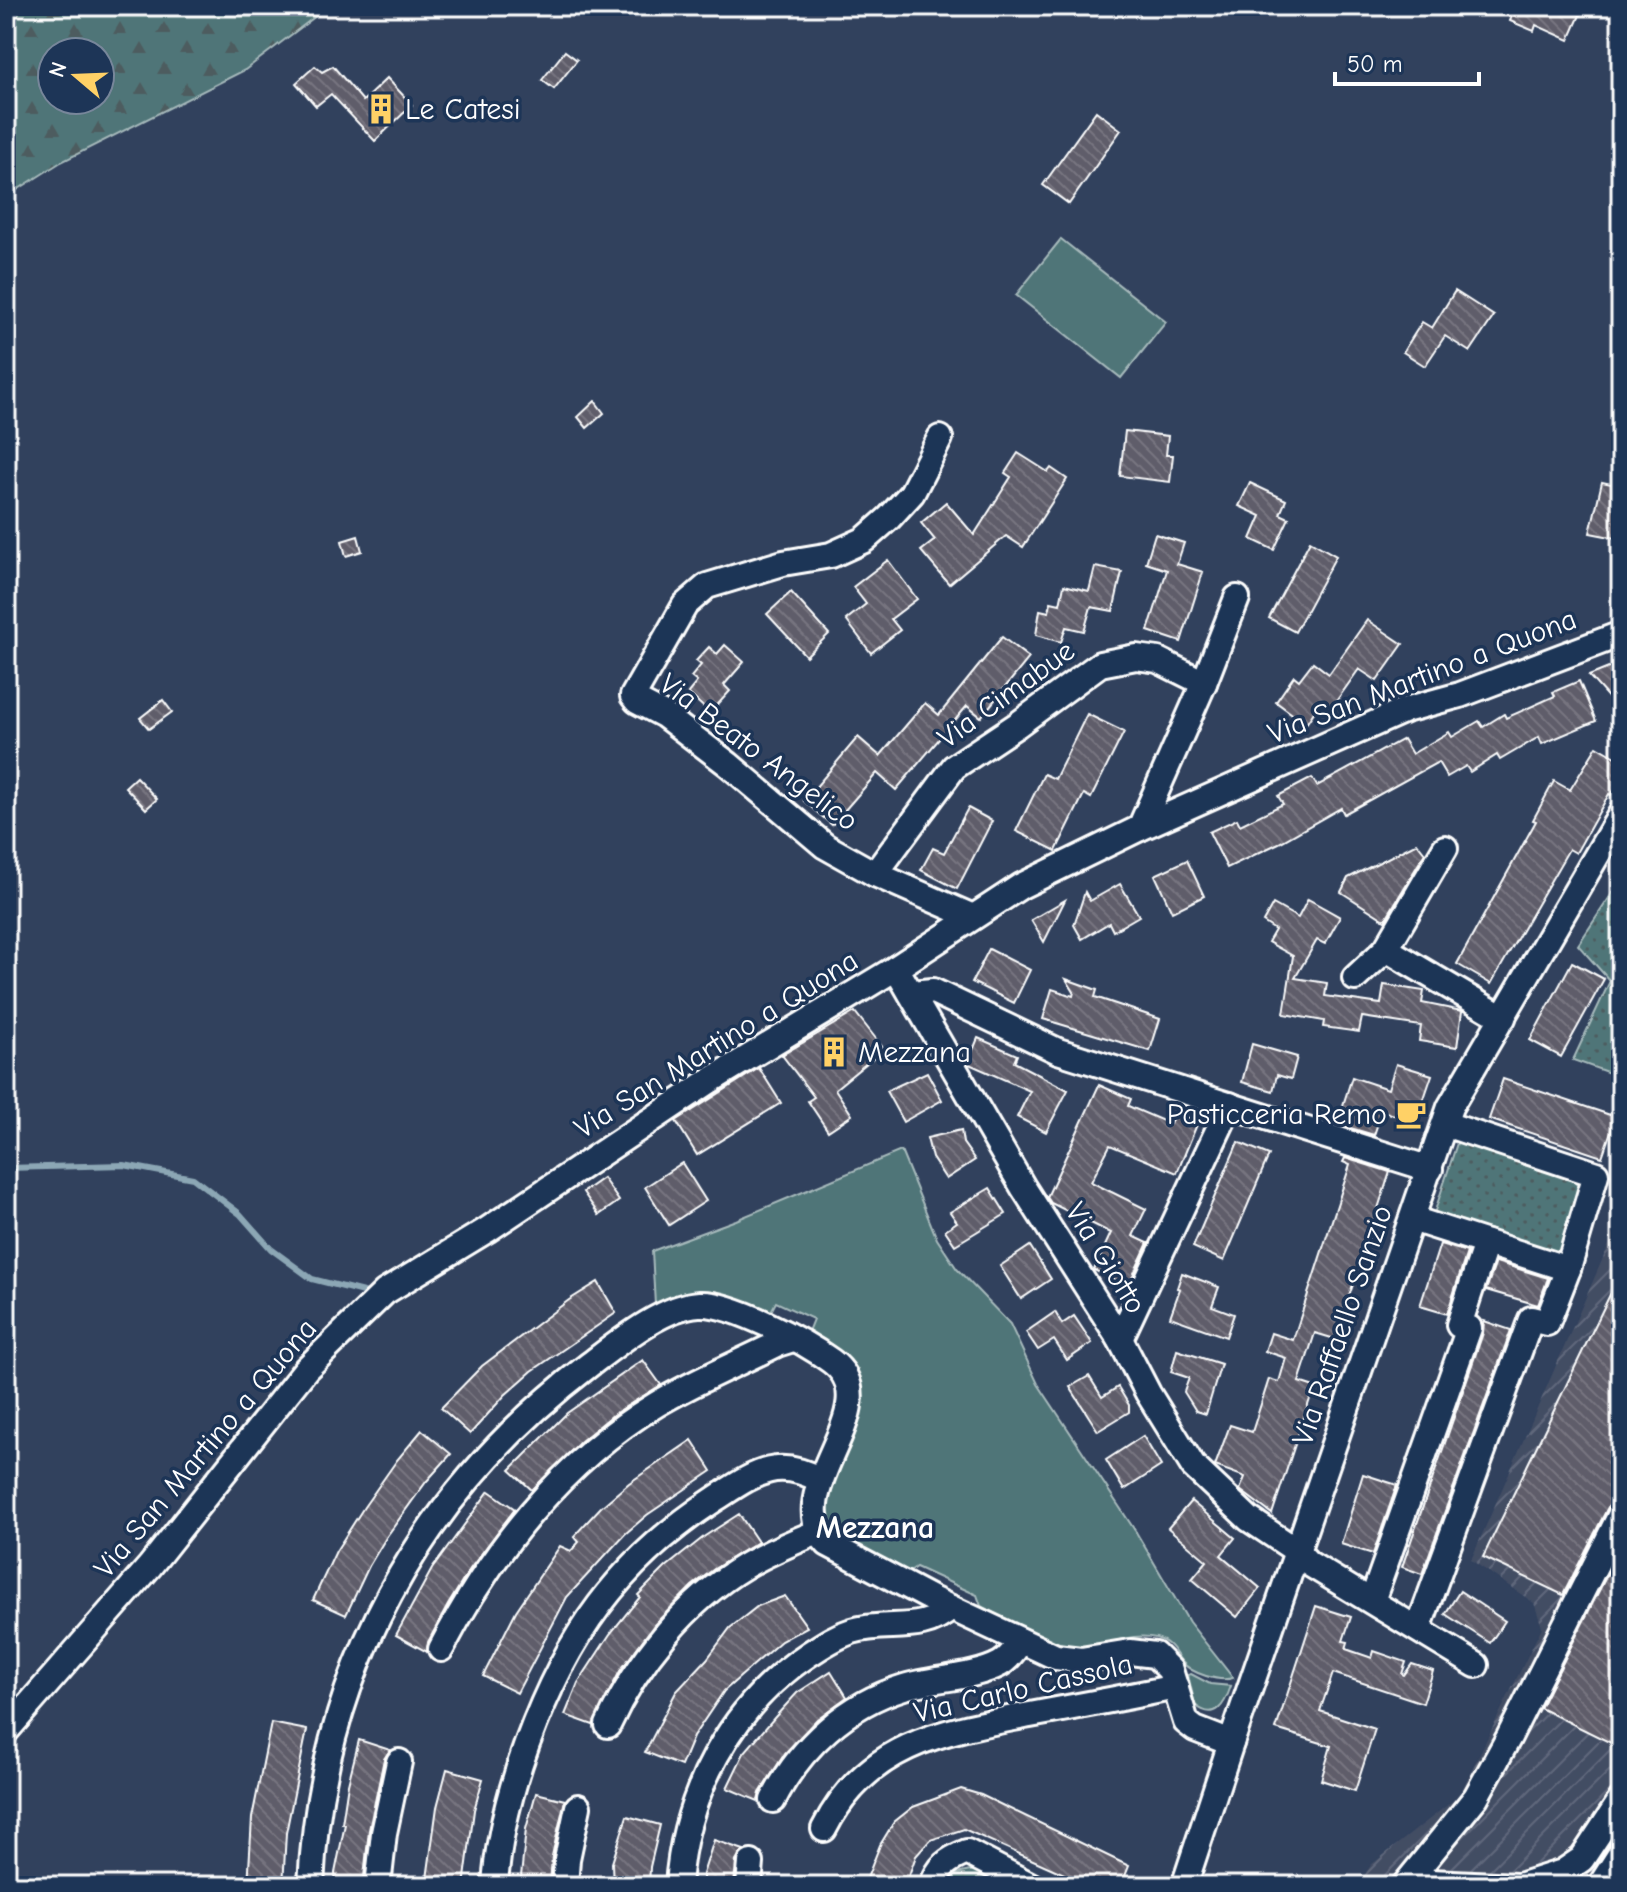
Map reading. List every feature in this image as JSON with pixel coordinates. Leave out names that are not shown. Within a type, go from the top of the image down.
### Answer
[{"type":"street","name":"Via Beato Angelico","points":[[940,438],[912,493],[864,540],[831,555],[783,563],[707,586],[685,605],[633,696],[664,715],[728,764],[825,846],[875,874],[973,917]]},
{"type":"street","points":[[1140,828],[1204,683],[1237,598]]},
{"type":"street","name":"Via San Martino a Quona","points":[[6,1731],[150,1566],[306,1369],[385,1292],[487,1230],[708,1082],[912,979],[973,917],[1021,886],[1140,828],[1405,710],[1460,695],[1621,634]]},
{"type":"street","name":"Via Cimabue","points":[[875,874],[954,767],[1100,664],[1136,657],[1158,660],[1204,683]]},
{"type":"street","name":"Via Raffaello Sanzio","points":[[1184,1886],[1450,1107],[1621,814]]},
{"type":"street","points":[[1355,978],[1386,949],[1445,848]]},
{"type":"street","points":[[1386,949],[1503,1018]]},
{"type":"street","points":[[912,979],[1058,1051],[1430,1169]]},
{"type":"street","name":"Via Giotto","points":[[912,979],[1023,1187],[1120,1339],[1148,1393],[1193,1466],[1249,1519],[1297,1551],[1308,1563],[1476,1665]]},
{"type":"street","points":[[1120,1339],[1230,1105]]},
{"type":"street","points":[[1418,1629],[1531,1319],[1547,1323],[1568,1269],[1596,1174],[1445,1124]]},
{"type":"street","points":[[1412,1219],[1568,1269]]},
{"type":"street","points":[[1372,1601],[1469,1328],[1459,1325],[1486,1243]]},
{"type":"street","points":[[311,1886],[315,1828],[324,1769],[350,1679],[399,1576],[436,1519],[475,1470],[514,1429],[569,1380],[634,1333],[674,1310],[690,1305],[713,1304],[749,1317],[793,1339],[832,1362],[841,1371],[847,1385],[846,1416],[820,1480],[814,1504],[818,1532],[744,1567],[697,1604],[642,1665],[608,1725]]},
{"type":"street","points":[[441,1649],[464,1606],[505,1544],[541,1502],[595,1449],[659,1403],[793,1339]]},
{"type":"street","points":[[495,1886],[502,1829],[519,1766],[539,1713],[559,1667],[585,1624],[622,1577],[661,1538],[712,1501],[760,1473],[791,1468],[820,1480]]},
{"type":"street","points":[[1406,1883],[1476,1797],[1621,1514]]},
{"type":"street","name":"Via Carlo Cassola","points":[[818,1532],[832,1547],[1020,1642],[1056,1657],[1073,1660],[1130,1652],[1150,1654],[1168,1665],[1186,1722],[1195,1729],[1231,1743]]},
{"type":"street","points":[[678,1886],[684,1839],[695,1802],[720,1747],[764,1691],[794,1664],[828,1641],[854,1630],[921,1625],[941,1617],[951,1608]]},
{"type":"street","points":[[773,1800],[786,1775],[804,1752],[844,1717],[872,1700],[907,1686],[996,1666],[1011,1655],[1020,1642]]},
{"type":"street","name":"Via Carlo Cassola","points":[[824,1829],[847,1792],[866,1772],[921,1740],[975,1725],[1176,1687]]},
{"type":"street","points":[[378,1886],[384,1833],[399,1762]]},
{"type":"street","points":[[1406,1883],[1518,1886],[1563,1872],[1582,1859],[1621,1800]]},
{"type":"street","points":[[565,1886],[567,1859],[578,1807]]},
{"type":"street","points":[[932,1886],[938,1869],[947,1860],[967,1852],[1032,1886]]},
{"type":"street","points":[[1600,1886],[1621,1853]]},
{"type":"shaded area","points":[[1621,1217],[1621,1886],[1358,1886],[1371,1865],[1459,1796],[1542,1627],[1534,1603],[1471,1560]]},
{"type":"green space","points":[[6,6],[329,6],[245,70],[61,162],[6,197]]},
{"type":"green space","points":[[1061,239],[1166,322],[1121,378],[1016,295]]},
{"type":"green space","points":[[1621,880],[1621,1077],[1573,1060],[1610,981],[1578,945]]},
{"type":"green space","points":[[1459,1137],[1588,1180],[1560,1259],[1433,1217]]},
{"type":"green space","points":[[901,1151],[937,1239],[957,1269],[1010,1324],[1038,1384],[1136,1532],[1189,1622],[1233,1678],[1213,1678],[1192,1670],[1169,1645],[1156,1638],[1128,1638],[1083,1647],[1058,1643],[981,1606],[977,1595],[916,1567],[904,1575],[837,1539],[829,1528],[823,1502],[857,1421],[860,1401],[838,1352],[807,1334],[813,1319],[776,1302],[768,1317],[713,1294],[689,1295],[655,1305],[652,1251],[736,1220]]},
{"type":"green space","points":[[1188,1675],[1210,1684],[1231,1686],[1219,1709],[1209,1712],[1195,1705]]},
{"type":"green space","points":[[979,1869],[993,1871],[988,1886],[946,1886],[957,1874]]},
{"type":"building","points":[[1516,6],[1584,6],[1569,40],[1536,25],[1534,31],[1510,21]]},
{"type":"building","points":[[565,51],[577,60],[554,89],[542,80]]},
{"type":"building","points":[[315,66],[322,72],[333,66],[363,101],[387,78],[412,105],[375,141],[331,94],[316,106],[296,83]]},
{"type":"building","points":[[1096,111],[1121,130],[1069,204],[1043,185]]},
{"type":"building","points":[[1455,291],[1494,316],[1470,352],[1445,336],[1425,366],[1403,352],[1422,322],[1432,328]]},
{"type":"building","points":[[595,401],[604,413],[587,428],[578,417]]},
{"type":"building","points":[[1125,431],[1168,436],[1166,455],[1173,455],[1170,482],[1120,476]]},
{"type":"building","points":[[1018,453],[1048,472],[1051,468],[1067,479],[1023,547],[1006,536],[949,584],[921,551],[935,540],[921,523],[946,502],[974,535],[1011,477],[1005,473]]},
{"type":"building","points":[[1602,482],[1621,486],[1621,539],[1590,533]]},
{"type":"building","points":[[1250,483],[1286,500],[1280,514],[1289,518],[1274,550],[1251,539],[1261,516],[1239,506]]},
{"type":"building","points":[[1155,534],[1184,543],[1177,564],[1203,572],[1181,642],[1148,631],[1167,570],[1146,563]]},
{"type":"building","points":[[358,536],[362,551],[346,556],[342,541]]},
{"type":"building","points":[[1310,541],[1336,556],[1295,632],[1269,618]]},
{"type":"building","points":[[888,560],[917,599],[891,619],[900,630],[871,653],[846,620],[866,604],[853,587]]},
{"type":"building","points":[[1095,567],[1122,572],[1113,611],[1091,607],[1084,631],[1066,627],[1061,642],[1036,635],[1040,610],[1049,612],[1051,602],[1060,604],[1064,585],[1089,591]]},
{"type":"building","points":[[791,592],[829,634],[806,656],[767,614]]},
{"type":"building","points":[[1367,620],[1403,644],[1377,681],[1359,669],[1332,707],[1322,700],[1306,724],[1276,702],[1294,676],[1299,680],[1313,662],[1329,674]]},
{"type":"building","points":[[1002,637],[1029,658],[981,717],[967,706],[896,790],[877,773],[832,825],[804,801],[858,737],[880,756],[925,703],[939,715]]},
{"type":"building","points":[[725,645],[744,662],[724,685],[730,691],[710,713],[688,693],[697,682],[691,677],[701,665],[696,661],[709,647],[717,654]]},
{"type":"building","points":[[1621,663],[1621,712],[1589,676]]},
{"type":"building","points":[[1579,681],[1596,721],[1542,744],[1539,737],[1500,760],[1497,755],[1470,772],[1466,766],[1447,777],[1438,762],[1344,814],[1341,808],[1227,868],[1209,832],[1237,819],[1240,825],[1283,804],[1278,796],[1312,778],[1317,786],[1403,739],[1412,754],[1449,732],[1452,737],[1479,721],[1483,727],[1504,714],[1506,718],[1555,696],[1553,692]]},
{"type":"building","points":[[163,700],[172,712],[149,729],[140,718]]},
{"type":"building","points":[[1087,714],[1124,732],[1091,798],[1084,794],[1056,851],[1016,831],[1044,774],[1055,779]]},
{"type":"building","points":[[1597,746],[1621,760],[1621,779],[1609,794],[1576,853],[1569,849],[1491,984],[1457,964],[1536,821],[1533,820],[1554,781],[1570,790]]},
{"type":"building","points":[[136,777],[157,799],[146,809],[125,787]]},
{"type":"building","points":[[968,808],[992,821],[957,889],[921,870],[933,848],[944,853]]},
{"type":"building","points":[[1417,843],[1425,853],[1385,920],[1341,892],[1348,878]]},
{"type":"building","points":[[1187,860],[1204,896],[1172,912],[1155,875]]},
{"type":"building","points":[[1120,884],[1139,916],[1113,931],[1109,923],[1082,939],[1074,925],[1085,892],[1090,901]]},
{"type":"building","points":[[1308,899],[1340,917],[1325,944],[1317,940],[1295,978],[1327,983],[1325,996],[1381,1004],[1384,985],[1424,991],[1422,1003],[1462,1011],[1457,1047],[1419,1041],[1421,1026],[1362,1017],[1359,1032],[1323,1027],[1324,1021],[1284,1014],[1293,956],[1268,942],[1275,930],[1263,922],[1273,904],[1298,918]]},
{"type":"building","points":[[1065,900],[1044,942],[1031,920]]},
{"type":"building","points":[[989,949],[1030,970],[1014,1003],[972,982]]},
{"type":"building","points":[[1572,962],[1604,979],[1561,1057],[1530,1040]]},
{"type":"building","points":[[1066,979],[1097,990],[1095,997],[1160,1019],[1150,1051],[1043,1019],[1052,989],[1073,996],[1074,992]]},
{"type":"building","name":"Mezzana","points":[[855,1012],[884,1049],[835,1089],[852,1115],[828,1131],[808,1101],[814,1097],[782,1055]]},
{"type":"building","points":[[978,1038],[1017,1055],[1014,1062],[1068,1090],[1046,1132],[1017,1117],[1030,1091],[969,1064]]},
{"type":"building","points":[[1252,1044],[1297,1057],[1291,1079],[1277,1075],[1273,1091],[1242,1082]]},
{"type":"building","points":[[1396,1064],[1432,1075],[1416,1122],[1382,1111],[1374,1135],[1337,1124],[1352,1077],[1388,1089]]},
{"type":"building","points":[[759,1068],[781,1103],[697,1155],[676,1121]]},
{"type":"building","points":[[927,1072],[942,1100],[903,1122],[886,1091]]},
{"type":"building","points":[[1503,1079],[1616,1117],[1602,1157],[1489,1119]]},
{"type":"building","points":[[1099,1085],[1131,1099],[1128,1106],[1170,1124],[1175,1112],[1198,1122],[1177,1173],[1110,1145],[1091,1182],[1146,1209],[1133,1236],[1148,1243],[1128,1286],[1094,1270],[1111,1233],[1051,1203],[1047,1197]]},
{"type":"building","points":[[961,1130],[963,1143],[975,1160],[946,1179],[932,1158],[927,1138]]},
{"type":"building","points":[[1238,1142],[1269,1155],[1224,1261],[1193,1247]]},
{"type":"building","points":[[1345,1158],[1390,1172],[1335,1339],[1315,1333],[1299,1382],[1314,1387],[1272,1514],[1240,1490],[1245,1477],[1215,1466],[1230,1425],[1252,1432],[1269,1379],[1279,1382],[1286,1358],[1265,1351],[1271,1333],[1293,1340],[1350,1165],[1343,1162]]},
{"type":"building","points":[[682,1163],[706,1201],[669,1225],[645,1187]]},
{"type":"building","points":[[603,1178],[619,1201],[599,1215],[583,1192]]},
{"type":"building","points":[[990,1188],[1006,1214],[955,1245],[945,1230],[957,1222],[950,1212]]},
{"type":"building","points":[[1440,1244],[1467,1252],[1447,1314],[1420,1306]]},
{"type":"building","points":[[1030,1246],[1051,1279],[1021,1299],[1000,1266]]},
{"type":"building","points":[[1496,1262],[1548,1278],[1538,1305],[1486,1290]]},
{"type":"building","points":[[1621,1272],[1621,1499],[1613,1501],[1608,1507],[1563,1595],[1483,1557]]},
{"type":"building","points":[[1182,1273],[1219,1287],[1212,1306],[1234,1314],[1226,1337],[1170,1317]]},
{"type":"building","points":[[598,1282],[616,1313],[532,1371],[505,1395],[470,1434],[441,1408],[482,1366],[569,1300]]},
{"type":"building","points":[[1055,1312],[1062,1324],[1074,1316],[1092,1343],[1067,1360],[1054,1340],[1038,1350],[1026,1332]]},
{"type":"building","points":[[1484,1321],[1511,1330],[1422,1574],[1402,1567],[1483,1333]]},
{"type":"building","points":[[1177,1350],[1221,1364],[1206,1414],[1196,1411],[1184,1392],[1189,1378],[1171,1372]]},
{"type":"building","points":[[643,1360],[661,1385],[614,1414],[581,1441],[532,1490],[510,1470],[567,1413]]},
{"type":"building","points":[[1089,1376],[1102,1397],[1118,1387],[1129,1405],[1129,1412],[1098,1431],[1070,1387]]},
{"type":"building","points":[[422,1430],[451,1454],[426,1482],[387,1536],[346,1615],[313,1600],[336,1551],[364,1507]]},
{"type":"building","points":[[1143,1436],[1161,1466],[1124,1490],[1106,1460]]},
{"type":"building","points":[[692,1440],[712,1471],[647,1515],[625,1534],[567,1597],[517,1693],[483,1676],[516,1611],[560,1546],[571,1551],[579,1542],[574,1536],[601,1507],[629,1483]]},
{"type":"building","points":[[1363,1474],[1397,1485],[1373,1554],[1341,1544]]},
{"type":"building","points":[[489,1491],[515,1509],[470,1569],[428,1642],[427,1652],[396,1635],[432,1569]]},
{"type":"building","points":[[1191,1501],[1235,1538],[1221,1555],[1260,1588],[1237,1617],[1192,1579],[1207,1561],[1168,1528]]},
{"type":"building","points":[[739,1514],[758,1542],[692,1586],[654,1625],[620,1671],[593,1725],[565,1715],[578,1683],[610,1634],[640,1597],[638,1595],[666,1567]]},
{"type":"building","points":[[1621,1547],[1621,1748],[1540,1708]]},
{"type":"building","points":[[1460,1591],[1505,1621],[1490,1643],[1445,1614]]},
{"type":"building","points":[[785,1596],[807,1627],[781,1641],[724,1691],[693,1737],[681,1766],[645,1752],[676,1692],[707,1659],[730,1628],[758,1606]]},
{"type":"building","points":[[1316,1606],[1351,1617],[1343,1641],[1348,1642],[1346,1649],[1372,1658],[1374,1651],[1406,1662],[1404,1675],[1412,1664],[1433,1671],[1423,1703],[1333,1673],[1320,1711],[1375,1729],[1355,1791],[1321,1780],[1331,1746],[1276,1729]]},
{"type":"building","points":[[831,1671],[847,1697],[817,1719],[785,1753],[758,1801],[727,1788],[744,1753],[775,1717],[797,1693]]},
{"type":"building","points":[[271,1723],[307,1730],[286,1833],[283,1886],[248,1886],[252,1818]]},
{"type":"building","points":[[359,1740],[390,1750],[384,1759],[369,1830],[363,1886],[336,1886],[335,1873],[345,1824],[342,1824],[348,1784]]},
{"type":"building","points":[[447,1769],[483,1779],[474,1810],[464,1886],[426,1886],[437,1807]]},
{"type":"building","points":[[961,1789],[981,1795],[1129,1866],[1121,1886],[1091,1886],[964,1829],[930,1840],[916,1856],[905,1886],[864,1886],[880,1845],[894,1822],[913,1807]]},
{"type":"building","points":[[536,1793],[565,1800],[552,1856],[550,1886],[520,1886],[526,1829]]},
{"type":"building","points":[[627,1816],[660,1825],[649,1886],[613,1886],[612,1863]]},
{"type":"building","points":[[714,1840],[744,1850],[736,1861],[734,1886],[703,1886],[703,1874]]},
{"type":"waterway","points":[[6,1168],[124,1165],[193,1178],[240,1214],[271,1249],[312,1279],[371,1294]]},
{"type":"place","name":"Le Catesi","points":[[381,109]]},
{"type":"place","name":"Mezzana","points":[[834,1052]]},
{"type":"place","name":"Pasticceria Remo","points":[[1411,1114]]},
{"type":"district","name":"Mezzana","points":[[875,1527]]}]
